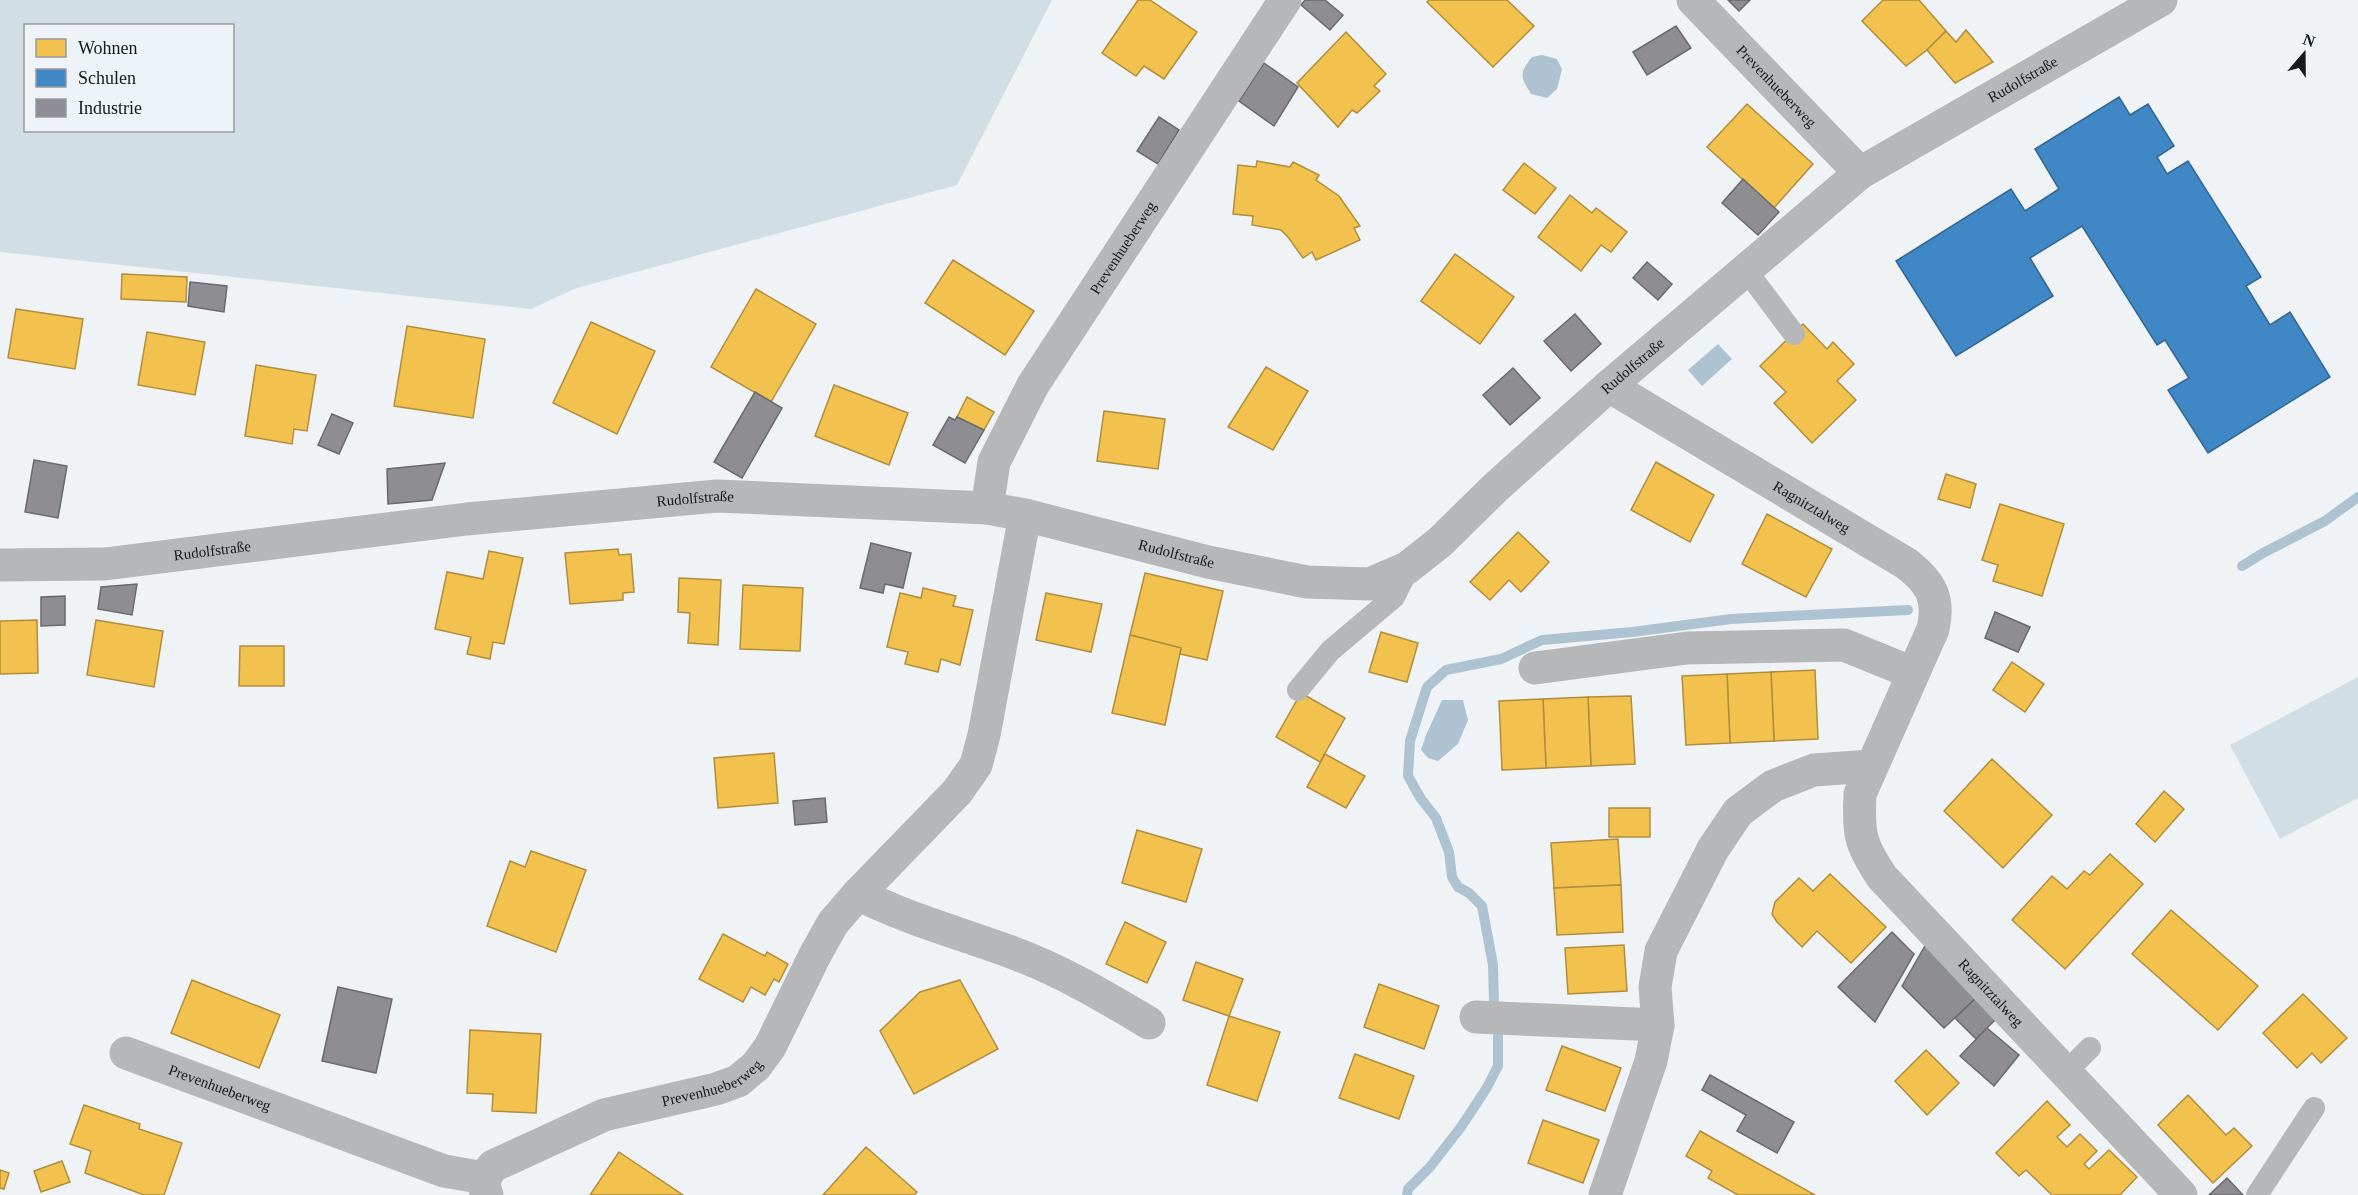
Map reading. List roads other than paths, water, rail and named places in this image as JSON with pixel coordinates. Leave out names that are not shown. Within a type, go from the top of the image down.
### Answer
[{"type":"street","name":"Prevenhueberweg","points":[[987,508],[994,462],[1033,386],[1285,0]]},
{"type":"street","name":"Prevenhueberweg","points":[[1693,0],[1860,173]]},
{"type":"street","name":"Rudolfstraße","points":[[0,565],[105,564],[467,519],[717,496],[987,508],[1025,515],[1208,562],[1307,582],[1370,584],[1410,565],[1440,542],[1496,487],[1609,386],[1860,173],[2162,0]]},
{"type":"street","name":"Ragnitztalweg","points":[[1609,386],[1907,564],[1925,579],[1935,599],[1934,629],[1860,794],[1858,823],[1866,852],[1882,877],[2181,1195]]},
{"type":"street","name":"Prevenhueberweg","points":[[126,1053],[486,1187],[493,1166],[604,1115],[716,1089],[738,1081],[756,1066],[770,1047],[833,923],[957,792],[976,765],[984,735],[1025,515]]},
{"type":"street","points":[[1534,668],[1687,648],[1844,645],[1913,673]]},
{"type":"street","points":[[1605,1195],[1651,1061],[1658,1025],[1654,987],[1661,951],[1713,849],[1738,812],[1773,786],[1814,770],[1871,766]]},
{"type":"street","points":[[858,894],[879,905],[1012,952],[1077,981],[1149,1023]]},
{"type":"street","points":[[1476,1017],[1658,1025]]},
{"type":"lane","points":[[1746,270],[1794,333]]},
{"type":"lane","points":[[1298,690],[1330,651],[1394,597],[1410,565]]},
{"type":"lane","points":[[2066,1072],[2090,1048]]},
{"type":"lane","points":[[2257,1195],[2314,1108]]},
{"type":"water","points":[[1542,55],[1557,59],[1562,69],[1557,89],[1547,98],[1531,94],[1522,75],[1532,57]]},
{"type":"water","points":[[1718,344],[1732,359],[1702,386],[1688,370]]},
{"type":"water","points":[[1442,700],[1463,700],[1468,720],[1458,744],[1438,761],[1428,758],[1421,750]]},
{"type":"waterway","points":[[2242,566],[2325,521],[2358,497]]},
{"type":"waterway","points":[[1494,1005],[1493,965],[1482,906],[1469,893],[1458,887],[1452,877],[1449,852],[1436,818],[1421,799],[1408,776],[1410,741],[1427,687],[1446,670],[1501,659],[1542,640],[1632,632],[1731,619],[1908,610]]},
{"type":"waterway","points":[[1407,1195],[1408,1189],[1430,1167],[1461,1127],[1486,1089],[1498,1066],[1498,1036]]}]
